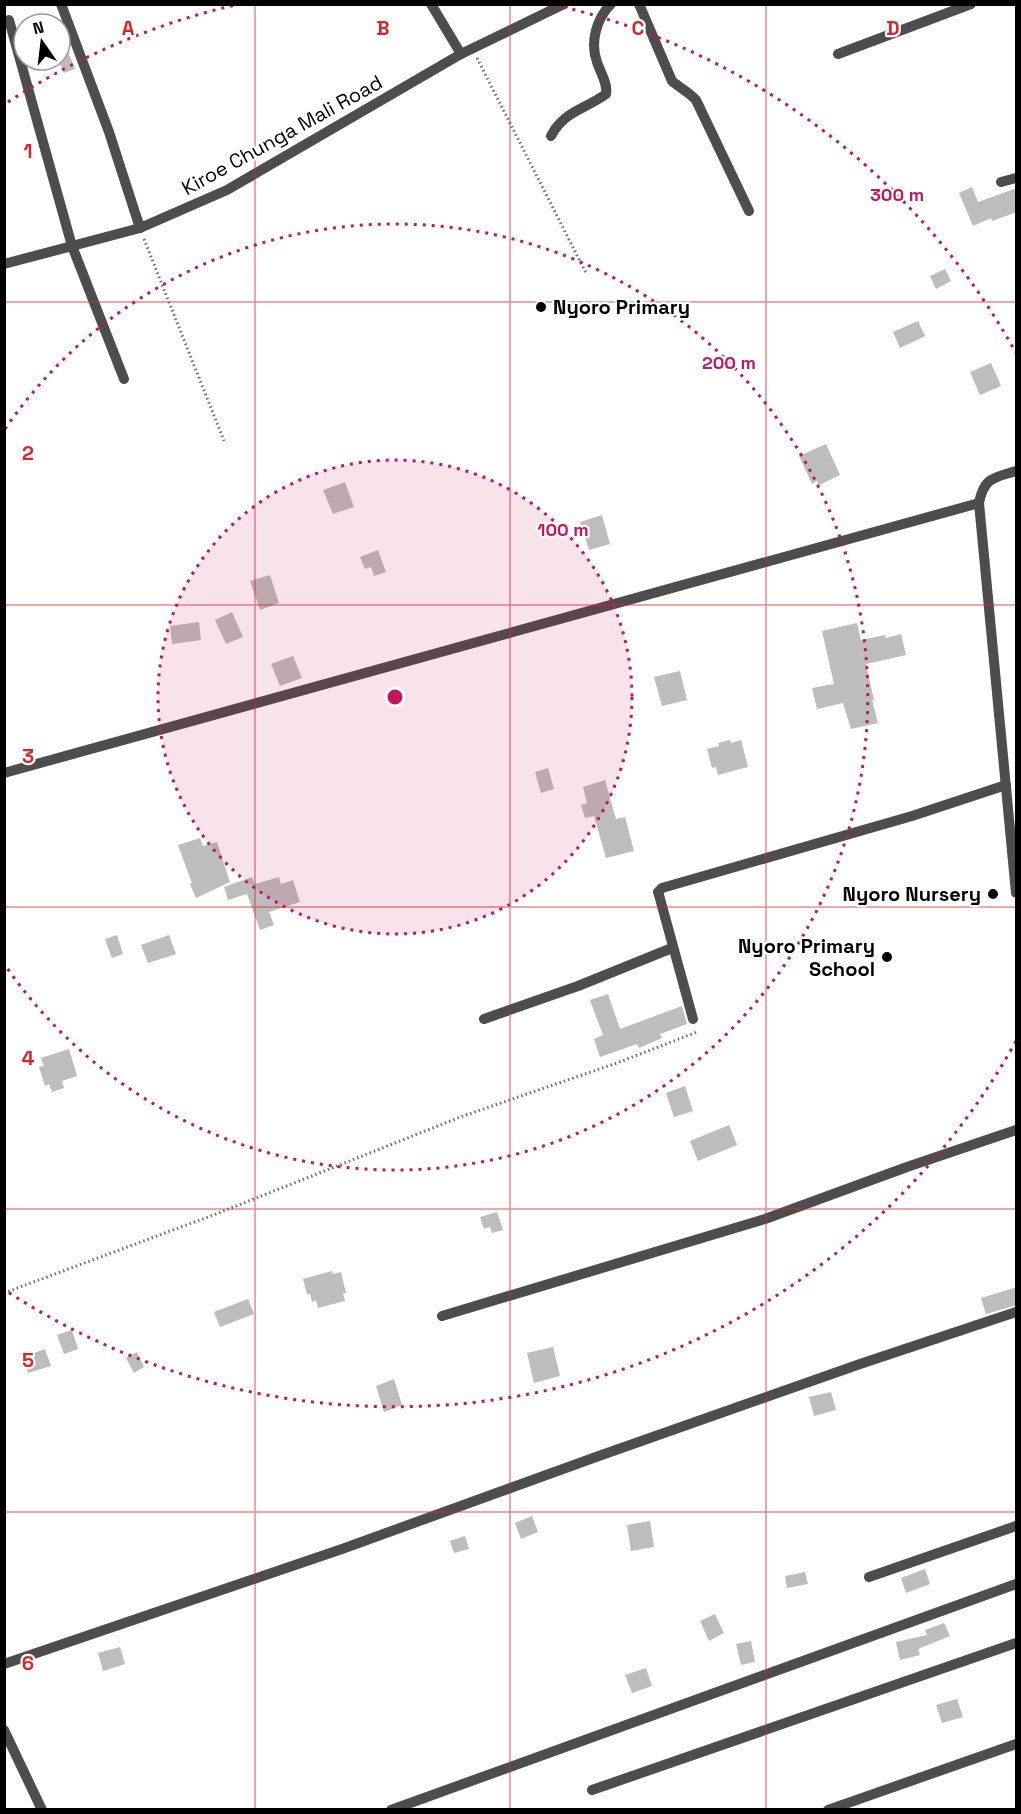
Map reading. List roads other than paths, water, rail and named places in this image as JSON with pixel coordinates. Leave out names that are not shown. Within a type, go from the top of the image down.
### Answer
[{"type":"street","points":[[62,4],[109,132],[140,228]]},
{"type":"street","points":[[430,4],[461,54]]},
{"type":"street","name":"Kiroe Chunga Mali Road","points":[[4,264],[140,228],[227,190],[461,54],[564,4]]},
{"type":"street","points":[[551,136],[557,124],[570,114],[606,94],[607,87],[596,59],[594,45],[598,23],[604,11],[611,4]]},
{"type":"street","points":[[639,4],[672,81],[696,100],[749,211]]},
{"type":"street","points":[[838,54],[971,4]]},
{"type":"street","points":[[9,20],[72,246],[124,379]]},
{"type":"street","points":[[1000,182],[1017,178]]},
{"type":"street","points":[[1017,471],[988,481],[981,490],[979,503],[1017,893]]},
{"type":"street","points":[[4,773],[979,503]]},
{"type":"street","points":[[693,1019],[658,892],[662,888],[912,816],[1006,785]]},
{"type":"street","points":[[483,1019],[578,986],[672,948]]},
{"type":"street","points":[[442,1316],[765,1219],[1017,1130]]},
{"type":"street","points":[[4,1664],[342,1549],[849,1368],[1017,1312]]},
{"type":"street","points":[[869,1577],[1017,1526]]},
{"type":"street","points":[[391,1809],[1017,1584]]},
{"type":"street","points":[[592,1790],[1017,1643]]},
{"type":"street","points":[[4,1730],[42,1809]]},
{"type":"street","points":[[828,1809],[1017,1744]]},
{"type":"place","name":"Nyoro Primary","points":[[541,307]]},
{"type":"place","name":"Nyoro Nursery","points":[[993,894]]},
{"type":"place","name":"Nyoro Primary School","points":[[887,957]]}]
